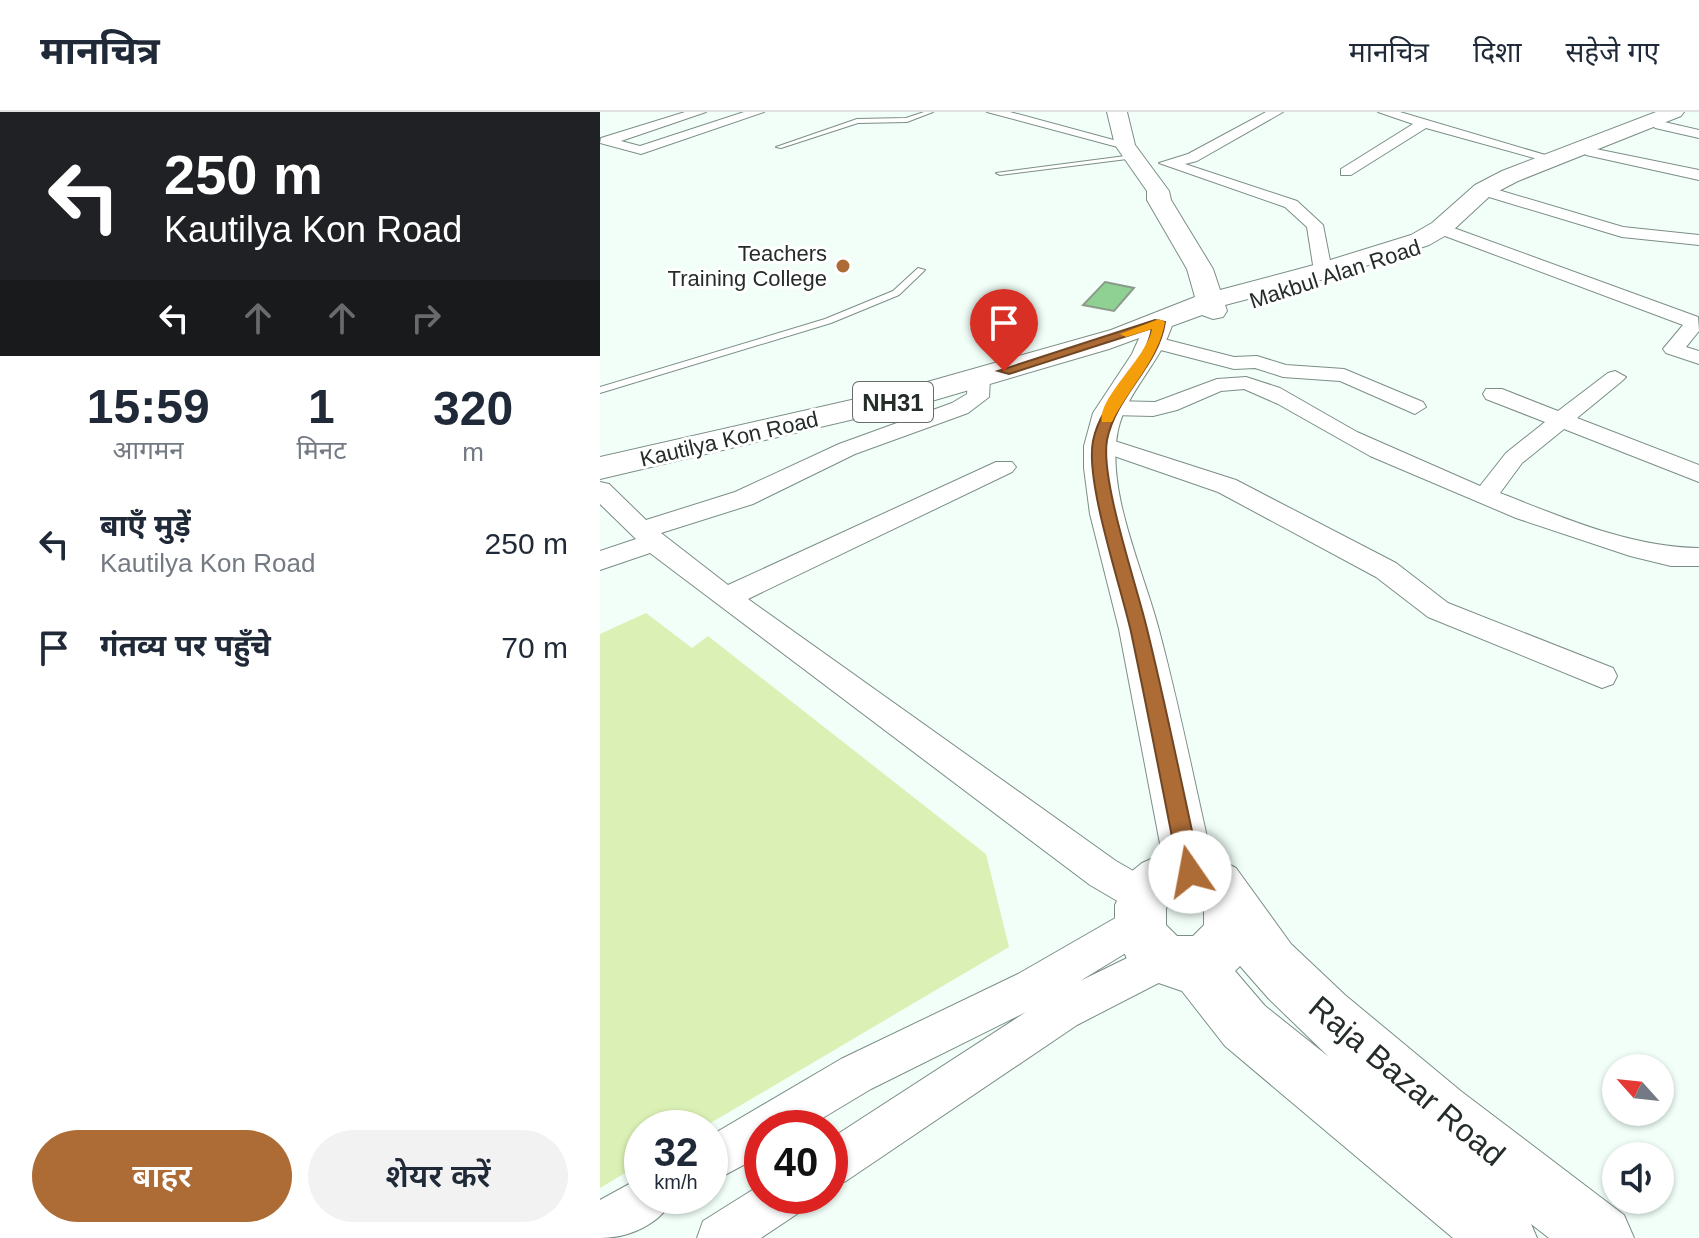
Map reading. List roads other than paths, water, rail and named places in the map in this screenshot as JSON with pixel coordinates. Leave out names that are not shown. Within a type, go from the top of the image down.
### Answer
[{"type":"highway","points":[[1117,112],[1131,155],[1158,191],[1159,200],[1200,269],[1196,314]]},
{"type":"highway","name":"Makbul Alan Road","points":[[1196,314],[1402,256],[1451,232],[1495,194],[1519,181],[1673,115]]},
{"type":"highway","name":"Makbul Alan Road","points":[[1196,314],[1420,240],[1441,228],[1483,190],[1510,176],[1673,115]]},
{"type":"highway","name":"Kautilya Kon Road","points":[[600,468],[864,409],[979,379],[1196,314]]},
{"type":"street","points":[[699,112],[606,141],[641,150],[757,112]]},
{"type":"street","points":[[724,112],[740,117]]},
{"type":"street","points":[[994,112],[1093,132],[1131,155],[1168,163],[1291,204],[1315,225],[1323,271]]},
{"type":"street","points":[[1168,163],[1192,158],[1276,112]]},
{"type":"street","points":[[1385,112],[1552,159]]},
{"type":"street","points":[[1673,115],[1699,134]]},
{"type":"street","points":[[1346,172],[1423,124]]},
{"type":"street","points":[[1591,152],[1699,175]]},
{"type":"street","points":[[1495,194],[1622,232],[1699,240]]},
{"type":"street","points":[[1451,232],[1691,321],[1693,326],[1673,349],[1699,358]]},
{"type":"street","points":[[1105,425],[1196,314],[1228,362],[1257,362],[1283,371],[1344,375],[1415,407]]},
{"type":"street","points":[[1486,495],[1514,458],[1615,377]]},
{"type":"street","points":[[600,561],[648,536],[744,498],[847,449],[960,408],[978,397],[979,379]]},
{"type":"street","points":[[1105,425],[1228,383],[1245,383],[1265,390],[1362,443],[1486,495],[1625,545],[1679,558],[1699,557]]},
{"type":"street","points":[[1494,394],[1699,474]]},
{"type":"street","points":[[1105,425],[1386,570],[1438,610],[1602,676]]},
{"type":"street","name":"Raja Bazar Road","points":[[1105,425],[1103,487],[1210,890],[1285,978],[1340,1028],[1429,1104],[1601,1238]]},
{"type":"street","points":[[726,598],[1004,467]]},
{"type":"street","points":[[600,490],[648,536],[726,598],[1091,864],[1245,1026],[1504,1238]]},
{"type":"street","points":[[796,1110],[856,1074],[1032,988],[1160,936],[1209,958],[1220,949],[1232,923],[1210,890],[1163,877],[1160,936],[1063,1011],[848,1153]]},
{"type":"street","points":[[600,1226],[624,1212]]},
{"type":"street","points":[[720,1238],[757,1214]]},
{"type":"lane","points":[[779,147],[857,121],[907,120],[930,112]]},
{"type":"lane","points":[[1000,173],[1131,155]]},
{"type":"lane","points":[[600,390],[828,321],[896,293],[921,270]]},
{"type":"place","name":"Teachers Training College","points":[[843,266]]}]
